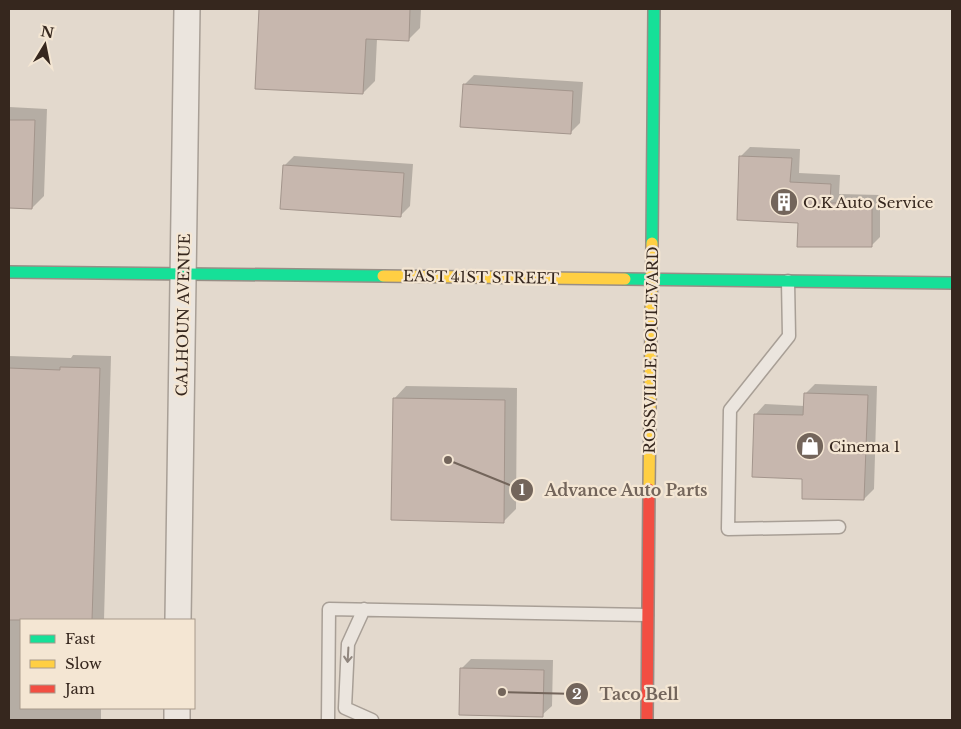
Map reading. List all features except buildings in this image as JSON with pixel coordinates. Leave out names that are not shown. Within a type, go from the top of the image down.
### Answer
[{"type":"main road","name":"ROSSVILLE BOULEVARD","points":[[647,720],[654,9]]},
{"type":"main road","name":"EAST 41ST STREET","points":[[9,272],[952,283]]},
{"type":"street","name":"CALHOUN AVENUE","points":[[178,619],[187,9]]},
{"type":"lane","points":[[788,281],[788,336],[730,410],[728,529],[838,527]]},
{"type":"lane","points":[[328,720],[329,609],[647,615]]},
{"type":"lane","points":[[364,609],[348,644],[345,708],[372,720]]},
{"type":"traffic: fast","points":[[652,243],[654,9]]},
{"type":"traffic: fast","points":[[9,272],[383,276]]},
{"type":"traffic: fast","points":[[625,279],[952,283]]},
{"type":"traffic: slow","points":[[649,489],[652,243]]},
{"type":"traffic: slow","points":[[383,276],[625,279]]},
{"type":"traffic: jam","points":[[647,720],[649,489]]},
{"type":"place","name":"O.K Auto Service","points":[[784,202]]},
{"type":"place","name":"Cinema 1","points":[[810,446]]},
{"type":"place","name":"Advance Auto Parts","points":[[448,460]]},
{"type":"place","name":"Taco Bell","points":[[502,692]]}]
